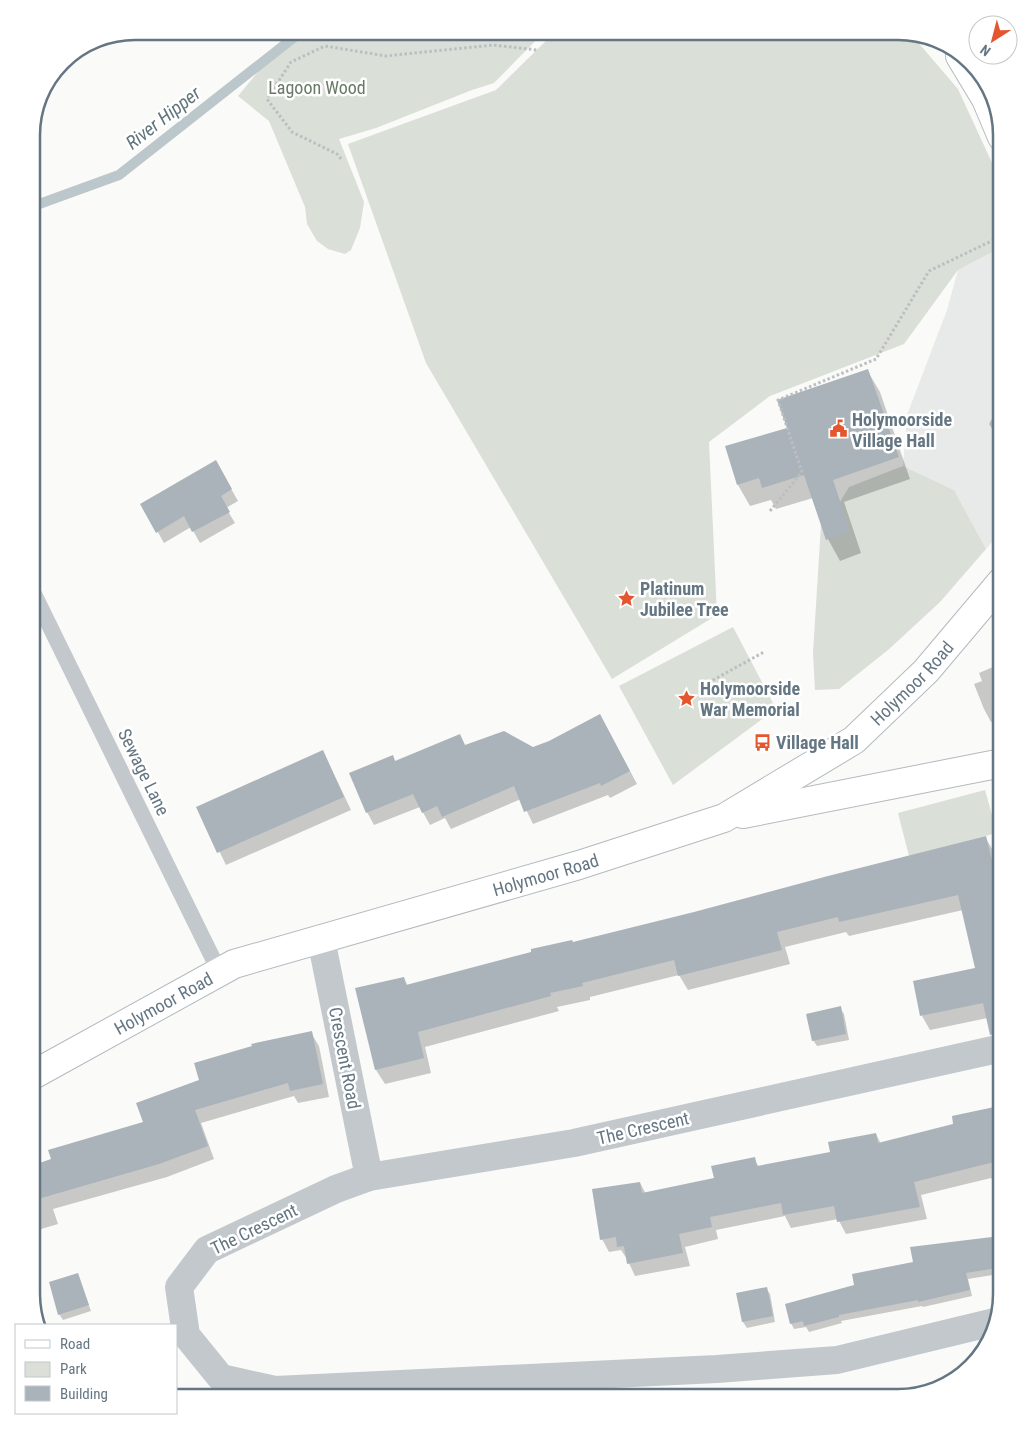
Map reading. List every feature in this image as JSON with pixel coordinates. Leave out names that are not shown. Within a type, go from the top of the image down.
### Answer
[{"type":"street","points":[[972,76],[986,99]]},
{"type":"street","name":"Holymoor Road","points":[[40,1071],[234,964],[579,865],[724,818],[854,740],[926,670],[993,592]]},
{"type":"street","points":[[724,818],[993,768]]},
{"type":"street","name":"Crescent Road","points":[[321,939],[369,1177]]},
{"type":"street","name":"The Crescent","points":[[270,1389],[221,1378],[186,1335],[179,1286],[207,1250],[336,1189],[369,1177],[574,1143],[993,1050]]},
{"type":"street","name":"The Crescent","points":[[296,1389],[717,1369],[837,1360],[988,1323]]},
{"type":"lane","name":"Sewage Lane","points":[[40,606],[220,973]]},
{"type":"path","points":[[341,158],[337,154],[292,132],[267,99],[292,62],[325,46],[386,56],[493,45],[537,50]]},
{"type":"path","points":[[770,511],[802,472],[778,400],[876,359],[929,271],[993,240]]},
{"type":"path","points":[[704,685],[764,652]]},
{"type":"shaded area","points":[[993,252],[993,541],[986,549],[954,490],[903,466],[907,415],[947,310],[958,270]]},
{"type":"green space","name":"Lagoon Wood","points":[[285,40],[536,40],[494,83],[376,128],[339,139],[364,202],[360,228],[351,250],[345,254],[328,249],[317,241],[307,224],[305,207],[269,121],[238,96]]},
{"type":"green space","points":[[547,40],[904,40],[918,43],[958,89],[993,165],[993,252],[958,270],[904,344],[770,396],[709,442],[717,615],[612,679],[426,363],[348,144],[496,90]]},
{"type":"green space","points":[[903,466],[954,490],[986,549],[940,602],[888,650],[839,689],[815,690],[813,653],[822,509],[840,502],[849,487]]},
{"type":"green space","points":[[733,627],[776,709],[673,785],[619,686]]},
{"type":"green space","points":[[985,790],[993,819],[993,834],[909,856],[898,813]]},
{"type":"building","name":"Holymoorside Village Hall","points":[[868,369],[899,457],[833,480],[850,531],[826,540],[804,475],[762,488],[759,478],[737,485],[725,446],[787,428],[777,400]]},
{"type":"building","points":[[216,460],[232,489],[221,496],[230,512],[192,532],[184,516],[156,533],[140,504]]},
{"type":"building","points":[[600,714],[630,771],[601,786],[600,783],[524,812],[514,786],[442,817],[437,806],[422,813],[413,794],[366,813],[349,773],[393,755],[395,761],[460,734],[465,745],[504,731],[533,747],[549,741]]},
{"type":"building","points":[[323,750],[344,797],[217,853],[196,807]]},
{"type":"building","points":[[986,836],[993,864],[993,1034],[990,1035],[983,1003],[920,1016],[913,981],[975,968],[958,895],[839,922],[838,917],[777,932],[782,950],[678,976],[674,960],[582,983],[583,986],[550,993],[551,996],[418,1032],[424,1058],[375,1070],[355,988],[404,977],[406,985],[531,952],[531,949],[572,940],[573,942]]},
{"type":"building","points":[[841,1006],[846,1034],[812,1041],[806,1014]]},
{"type":"building","points":[[312,1031],[323,1084],[290,1091],[288,1083],[195,1110],[208,1146],[159,1164],[40,1198],[40,1163],[51,1159],[48,1150],[143,1122],[136,1103],[199,1080],[194,1063],[252,1046],[251,1044]]},
{"type":"building","points":[[993,1107],[993,1162],[914,1182],[920,1207],[837,1222],[834,1206],[783,1215],[781,1203],[710,1217],[712,1227],[679,1234],[683,1253],[627,1264],[624,1246],[617,1247],[616,1237],[600,1240],[592,1189],[640,1182],[642,1193],[714,1178],[711,1166],[755,1157],[757,1166],[830,1152],[828,1142],[876,1133],[878,1143],[953,1124],[952,1116]]},
{"type":"building","points":[[992,1237],[993,1269],[966,1273],[970,1290],[918,1302],[918,1300],[839,1315],[839,1317],[804,1326],[803,1321],[790,1324],[785,1304],[854,1285],[852,1274],[913,1262],[910,1247]]},
{"type":"building","points":[[78,1273],[89,1305],[58,1315],[49,1282]]},
{"type":"building","points":[[767,1287],[773,1316],[742,1322],[736,1293]]},
{"type":"waterway","name":"River Hipper","points":[[40,204],[119,175],[291,40]]},
{"type":"place","name":"Holymoorside Village Hall","points":[[838,429]]},
{"type":"place","name":"Platinum Jubilee Tree","points":[[626,598]]},
{"type":"place","name":"Holymoorside War Memorial","points":[[686,698]]},
{"type":"place","name":"Village Hall","points":[[762,742]]}]
